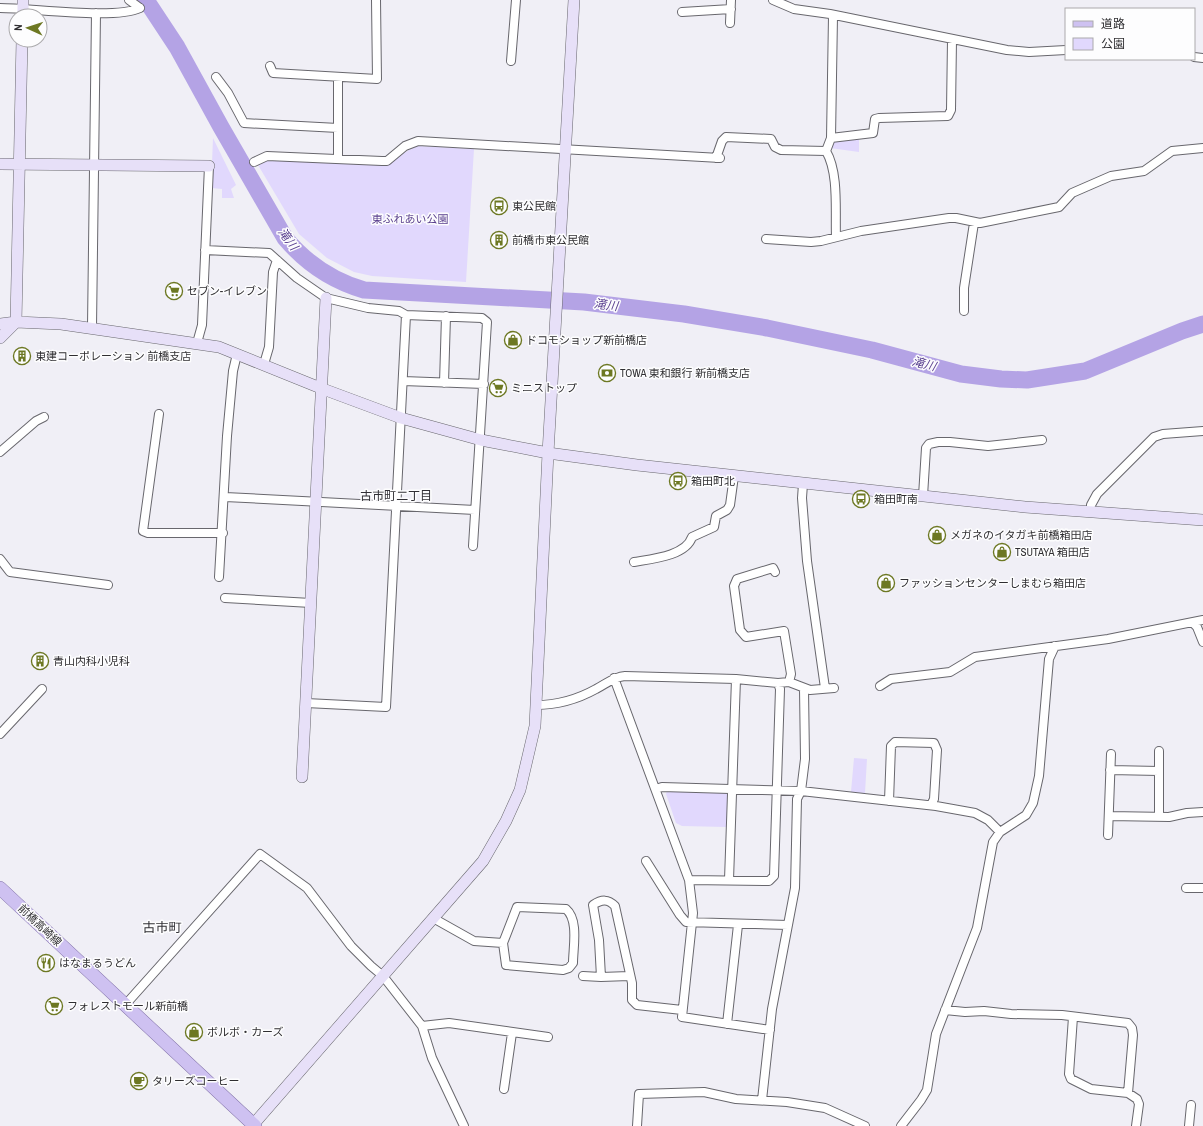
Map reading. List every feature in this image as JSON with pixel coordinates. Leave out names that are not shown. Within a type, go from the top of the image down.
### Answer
[{"type":"main road","name":"前橋高崎線","points":[[0,888],[126,1004],[252,1126]]},
{"type":"street","points":[[48,10],[96,13],[132,12],[140,8],[129,0]]},
{"type":"street","points":[[270,66],[273,73],[338,78],[377,79],[376,0]]},
{"type":"street","points":[[511,61],[516,0]]},
{"type":"street","points":[[252,1126],[483,861],[511,810],[520,790],[536,726],[548,453],[559,287],[574,0]]},
{"type":"street","points":[[730,23],[731,0]]},
{"type":"street","points":[[772,0],[794,9],[1018,52],[1065,50]]},
{"type":"street","points":[[682,12],[731,9]]},
{"type":"street","points":[[92,327],[96,13]]},
{"type":"street","points":[[833,16],[831,138],[826,151],[831,161],[833,174],[836,237]]},
{"type":"street","points":[[831,138],[873,133],[875,119],[879,118],[948,116],[951,110],[952,40]]},
{"type":"street","points":[[0,338],[16,322],[22,48]]},
{"type":"street","points":[[216,77],[228,92],[244,123],[338,128]]},
{"type":"street","points":[[338,78],[338,158]]},
{"type":"street","points":[[254,162],[267,156],[387,160],[405,146],[418,141],[718,158],[722,141],[726,137],[771,139],[775,147],[781,150],[826,151]]},
{"type":"street","points":[[766,239],[811,242],[949,218],[974,223],[990,222],[1059,207],[1072,193],[1111,176],[1144,171],[1172,151],[1203,148]]},
{"type":"street","points":[[0,164],[209,166],[202,325],[197,343]]},
{"type":"street","points":[[964,311],[964,288],[974,223]]},
{"type":"street","points":[[205,250],[269,253],[297,278],[326,298],[368,308],[399,311],[406,314],[482,318],[487,322],[481,440],[473,546]]},
{"type":"street","points":[[264,364],[269,347],[273,272],[277,260]]},
{"type":"street","points":[[302,777],[318,443],[323,389],[326,298]]},
{"type":"street","points":[[306,703],[386,707],[406,314]]},
{"type":"street","points":[[444,383],[446,316]]},
{"type":"street","points":[[0,324],[16,322],[92,327],[219,347],[323,389],[401,418],[481,440],[548,453],[637,466],[1024,507],[1203,520]]},
{"type":"street","points":[[219,576],[223,533],[227,436],[233,372],[237,354]]},
{"type":"street","points":[[402,381],[484,384]]},
{"type":"street","points":[[159,414],[143,531],[148,533],[223,533]]},
{"type":"street","points":[[0,452],[44,416]]},
{"type":"street","points":[[1091,512],[1091,505],[1097,494],[1149,440],[1163,434],[1203,431]]},
{"type":"street","points":[[923,496],[926,446],[950,442],[988,446],[1042,440]]},
{"type":"street","points":[[634,562],[662,558],[684,548],[690,543],[692,537],[714,527],[716,516],[727,510],[730,505],[734,476]]},
{"type":"street","points":[[803,484],[802,498],[807,561],[825,688]]},
{"type":"street","points":[[225,497],[475,510]]},
{"type":"street","points":[[0,559],[10,572],[108,585]]},
{"type":"street","points":[[776,572],[773,568],[736,579],[734,586],[740,630],[746,637],[784,631],[791,674],[789,682]]},
{"type":"street","points":[[225,598],[311,603]]},
{"type":"street","points":[[880,686],[891,679],[950,672],[975,657],[1055,646],[1193,623],[1203,620]]},
{"type":"street","points":[[1193,623],[1197,627],[1203,642]]},
{"type":"street","points":[[902,1126],[922,1100],[927,1090],[933,1045],[945,1010],[974,939],[993,842],[1000,832],[1026,815],[1033,803],[1039,776],[1048,659],[1055,646]]},
{"type":"street","points":[[536,705],[560,703],[593,690],[614,678],[624,676],[736,679],[778,683],[789,682],[804,689],[810,690],[834,688]]},
{"type":"street","points":[[614,678],[689,880],[693,906],[682,1016],[685,1019],[770,1030]]},
{"type":"street","points":[[729,880],[736,679]]},
{"type":"street","points":[[689,880],[769,881],[774,876],[780,689],[778,683]]},
{"type":"street","points":[[0,734],[42,689]]},
{"type":"street","points":[[762,1100],[770,1030],[796,879],[797,799],[801,791],[805,759],[804,689]]},
{"type":"street","points":[[889,801],[891,746],[895,742],[934,744],[936,750],[934,799],[931,806]]},
{"type":"street","points":[[1159,751],[1159,817]]},
{"type":"street","points":[[1108,835],[1111,754]]},
{"type":"street","points":[[1110,770],[1158,771]]},
{"type":"street","points":[[656,789],[662,787],[801,791],[931,806],[975,813],[988,820],[1000,832]]},
{"type":"street","points":[[1109,816],[1159,817],[1203,812]]},
{"type":"street","points":[[126,1004],[260,854],[307,888],[352,946],[383,976],[422,1026],[432,1058],[464,1126]]},
{"type":"street","points":[[646,861],[686,922],[738,925],[788,925]]},
{"type":"street","points":[[1186,888],[1203,888]]},
{"type":"street","points":[[601,977],[599,940],[593,911],[594,905],[603,900],[611,901],[616,906],[629,976],[632,983],[632,1000],[637,1005],[682,1010]]},
{"type":"street","points":[[517,907],[566,909],[572,914],[574,925],[573,963],[569,968],[556,970],[506,965],[503,943],[517,907]]},
{"type":"street","points":[[433,918],[474,941],[503,943]]},
{"type":"street","points":[[727,1024],[738,925]]},
{"type":"street","points":[[583,976],[629,976]]},
{"type":"street","points":[[945,1010],[1073,1017],[1130,1025],[1133,1031],[1133,1040],[1128,1093]]},
{"type":"street","points":[[1073,1017],[1069,1074],[1071,1080],[1091,1089],[1128,1093],[1138,1102],[1136,1126]]},
{"type":"street","points":[[422,1026],[449,1023],[548,1037]]},
{"type":"street","points":[[504,1089],[512,1033]]},
{"type":"street","points":[[637,1126],[638,1094],[704,1092],[736,1099],[787,1102],[825,1108],[865,1126]]},
{"type":"street","points":[[1189,1126],[1191,1105]]},
{"type":"green space","points":[[859,137],[859,152],[830,148],[833,140]]},
{"type":"green space","points":[[213,138],[236,185],[231,189],[234,198],[222,198],[222,189],[211,188]]},
{"type":"green space","name":"東ふれあい公園","points":[[418,146],[474,149],[466,282],[372,276],[354,272],[327,258],[299,234],[258,165],[261,161],[267,159],[382,165]]},
{"type":"green space","points":[[854,758],[867,759],[865,793],[851,792]]},
{"type":"green space","points":[[667,791],[726,793],[729,797],[726,827],[682,826],[676,823],[666,794]]},
{"type":"waterway","name":"滝川","points":[[146,0],[177,47],[285,238],[293,247],[321,270],[342,282],[364,290],[584,302],[684,314],[767,328],[872,350],[961,374],[1001,379],[1027,380],[1085,371],[1182,331],[1203,324]]},
{"type":"place","name":"東公民館","points":[[499,206]]},
{"type":"place","name":"前橋市東公民館","points":[[499,240]]},
{"type":"place","name":"セブン-イレブン","points":[[174,291]]},
{"type":"place","name":"ドコモショップ新前橋店","points":[[513,340]]},
{"type":"place","name":"東建コーポレーション 前橋支店","points":[[22,356]]},
{"type":"place","name":"TOWA 東和銀行 新前橋支店","points":[[607,373]]},
{"type":"place","name":"ミニストップ","points":[[498,388]]},
{"type":"place","name":"箱田町北","points":[[678,481]]},
{"type":"place","name":"箱田町南","points":[[861,499]]},
{"type":"place","name":"メガネのイタガキ前橋箱田店","points":[[937,535]]},
{"type":"place","name":"TSUTAYA 箱田店","points":[[1002,552]]},
{"type":"place","name":"ファッションセンターしまむら箱田店","points":[[886,583]]},
{"type":"place","name":"青山内科小児科","points":[[40,661]]},
{"type":"place","name":"はなまるうどん","points":[[46,963]]},
{"type":"place","name":"フォレストモール新前橋","points":[[54,1006]]},
{"type":"place","name":"ボルボ・カーズ","points":[[194,1032]]},
{"type":"place","name":"タリーズコーヒー","points":[[139,1081]]},
{"type":"district","name":"古市町二丁目","points":[[396,496]]},
{"type":"district","name":"古市町","points":[[162,927]]}]
